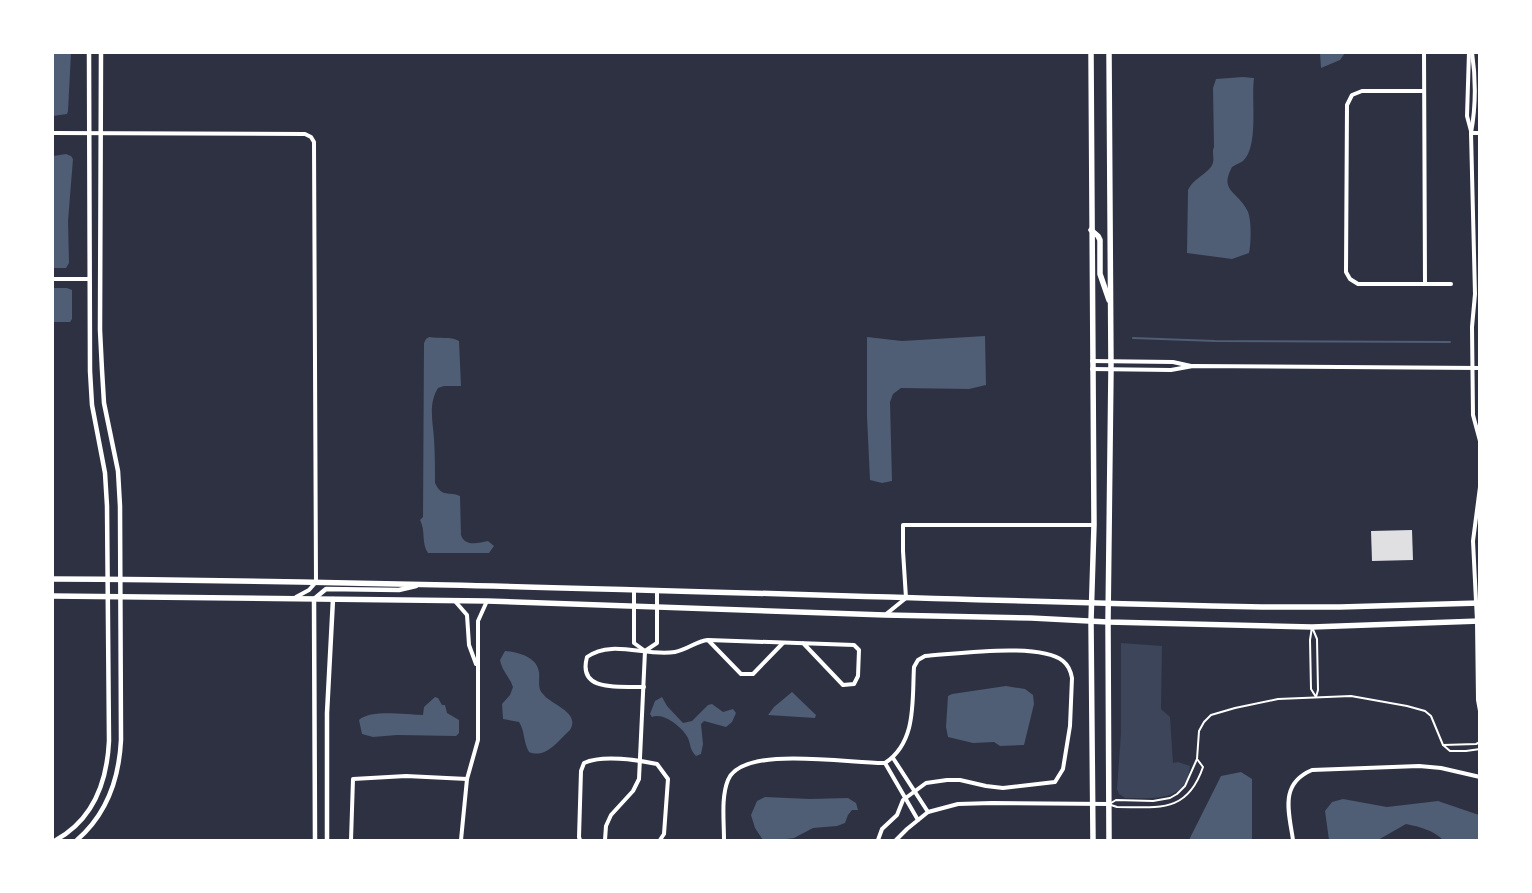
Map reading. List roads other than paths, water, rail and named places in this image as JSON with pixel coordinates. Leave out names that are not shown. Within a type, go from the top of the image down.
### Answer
[{"type":"main road","points":[[1090,52],[1094,525],[1091,621],[1093,840]]},
{"type":"main road","points":[[1109,52],[1111,304],[1108,603],[1109,840]]},
{"type":"main road","points":[[1091,230],[1095,232],[1100,240],[1100,274],[1111,304]]},
{"type":"main road","points":[[52,578],[422,584],[906,598],[1092,601],[1108,603],[1340,607],[1478,603]]},
{"type":"main road","points":[[52,596],[454,600],[1312,627],[1478,621]]},
{"type":"street","points":[[56,840],[77,825],[89,811],[99,793],[105,777],[109,741],[107,506],[105,473],[92,405],[90,371],[89,52]]},
{"type":"street","points":[[77,840],[98,818],[110,798],[120,762],[120,506],[118,471],[104,403],[100,330],[102,52]]},
{"type":"street","points":[[1424,52],[1425,284]]},
{"type":"street","points":[[1471,52],[1467,116],[1471,133],[1475,294],[1472,327],[1473,415],[1480,441]]},
{"type":"street","points":[[1471,52],[1475,76],[1474,117],[1471,133]]},
{"type":"street","points":[[1424,91],[1362,91],[1352,95],[1347,105],[1346,272],[1350,279],[1358,284],[1451,284]]},
{"type":"street","points":[[52,133],[305,134],[311,137],[314,142],[316,582],[306,593],[292,599]]},
{"type":"street","points":[[1471,133],[1480,133]]},
{"type":"street","points":[[52,279],[100,279]]},
{"type":"street","points":[[1092,361],[1173,362],[1193,366]]},
{"type":"street","points":[[1092,369],[1171,370],[1193,366],[1480,368]]},
{"type":"street","points":[[1480,487],[1473,541],[1478,603],[1478,700],[1480,711]]},
{"type":"street","points":[[885,615],[906,598],[903,525],[1094,525]]},
{"type":"street","points":[[315,840],[314,599],[326,589],[399,590],[422,584]]},
{"type":"street","points":[[634,590],[634,643],[646,651]]},
{"type":"street","points":[[646,651],[657,643],[657,591]]},
{"type":"street","points":[[327,840],[327,712],[333,598]]},
{"type":"street","points":[[454,600],[468,615],[469,645],[477,666]]},
{"type":"street","points":[[461,840],[468,779],[478,740],[478,621],[487,601]]},
{"type":"street","points":[[708,640],[741,674],[753,674],[783,642]]},
{"type":"street","points":[[644,687],[597,685],[587,678],[584,668],[587,657],[603,649],[675,652],[700,641],[708,640],[783,642],[854,645],[859,650],[858,676],[854,684],[843,685],[804,643]]},
{"type":"street","points":[[724,840],[725,793],[728,779],[733,770],[765,759],[783,758],[885,763],[893,758],[902,747],[911,725],[914,667],[918,660],[925,656],[1023,650],[1056,656],[1065,662],[1072,678],[1070,726],[1063,769],[1055,782],[1003,788],[960,780],[926,783],[914,790],[903,800],[897,815],[882,829],[878,840]]},
{"type":"street","points":[[606,840],[606,826],[611,815],[633,791],[640,779],[646,651]]},
{"type":"street","points":[[893,758],[928,812]]},
{"type":"street","points":[[580,840],[581,771],[584,763],[593,760],[640,761],[657,764],[668,779],[664,834],[660,840]]},
{"type":"street","points":[[885,763],[918,820]]},
{"type":"street","points":[[1293,840],[1288,804],[1290,791],[1295,781],[1312,770],[1419,766],[1441,768],[1480,777]]},
{"type":"street","points":[[351,840],[353,779],[406,776],[468,779]]},
{"type":"street","points":[[896,840],[928,812],[958,804],[1109,804]]},
{"type":"lane","points":[[1312,627],[1317,639],[1318,690],[1316,697]]},
{"type":"lane","points":[[1312,627],[1310,640],[1311,689],[1316,697]]},
{"type":"lane","points":[[1109,804],[1116,800],[1153,800],[1170,798],[1178,794],[1185,786],[1197,759],[1199,731],[1211,715],[1278,699],[1351,696],[1425,711],[1431,716],[1443,745],[1450,751],[1480,749]]},
{"type":"lane","points":[[1443,745],[1476,744],[1480,742]]},
{"type":"lane","points":[[1109,804],[1117,807],[1160,807],[1181,801],[1192,790],[1198,780],[1202,767],[1197,759]]},
{"type":"waterway","points":[[1133,338],[1215,341],[1450,342]]}]
